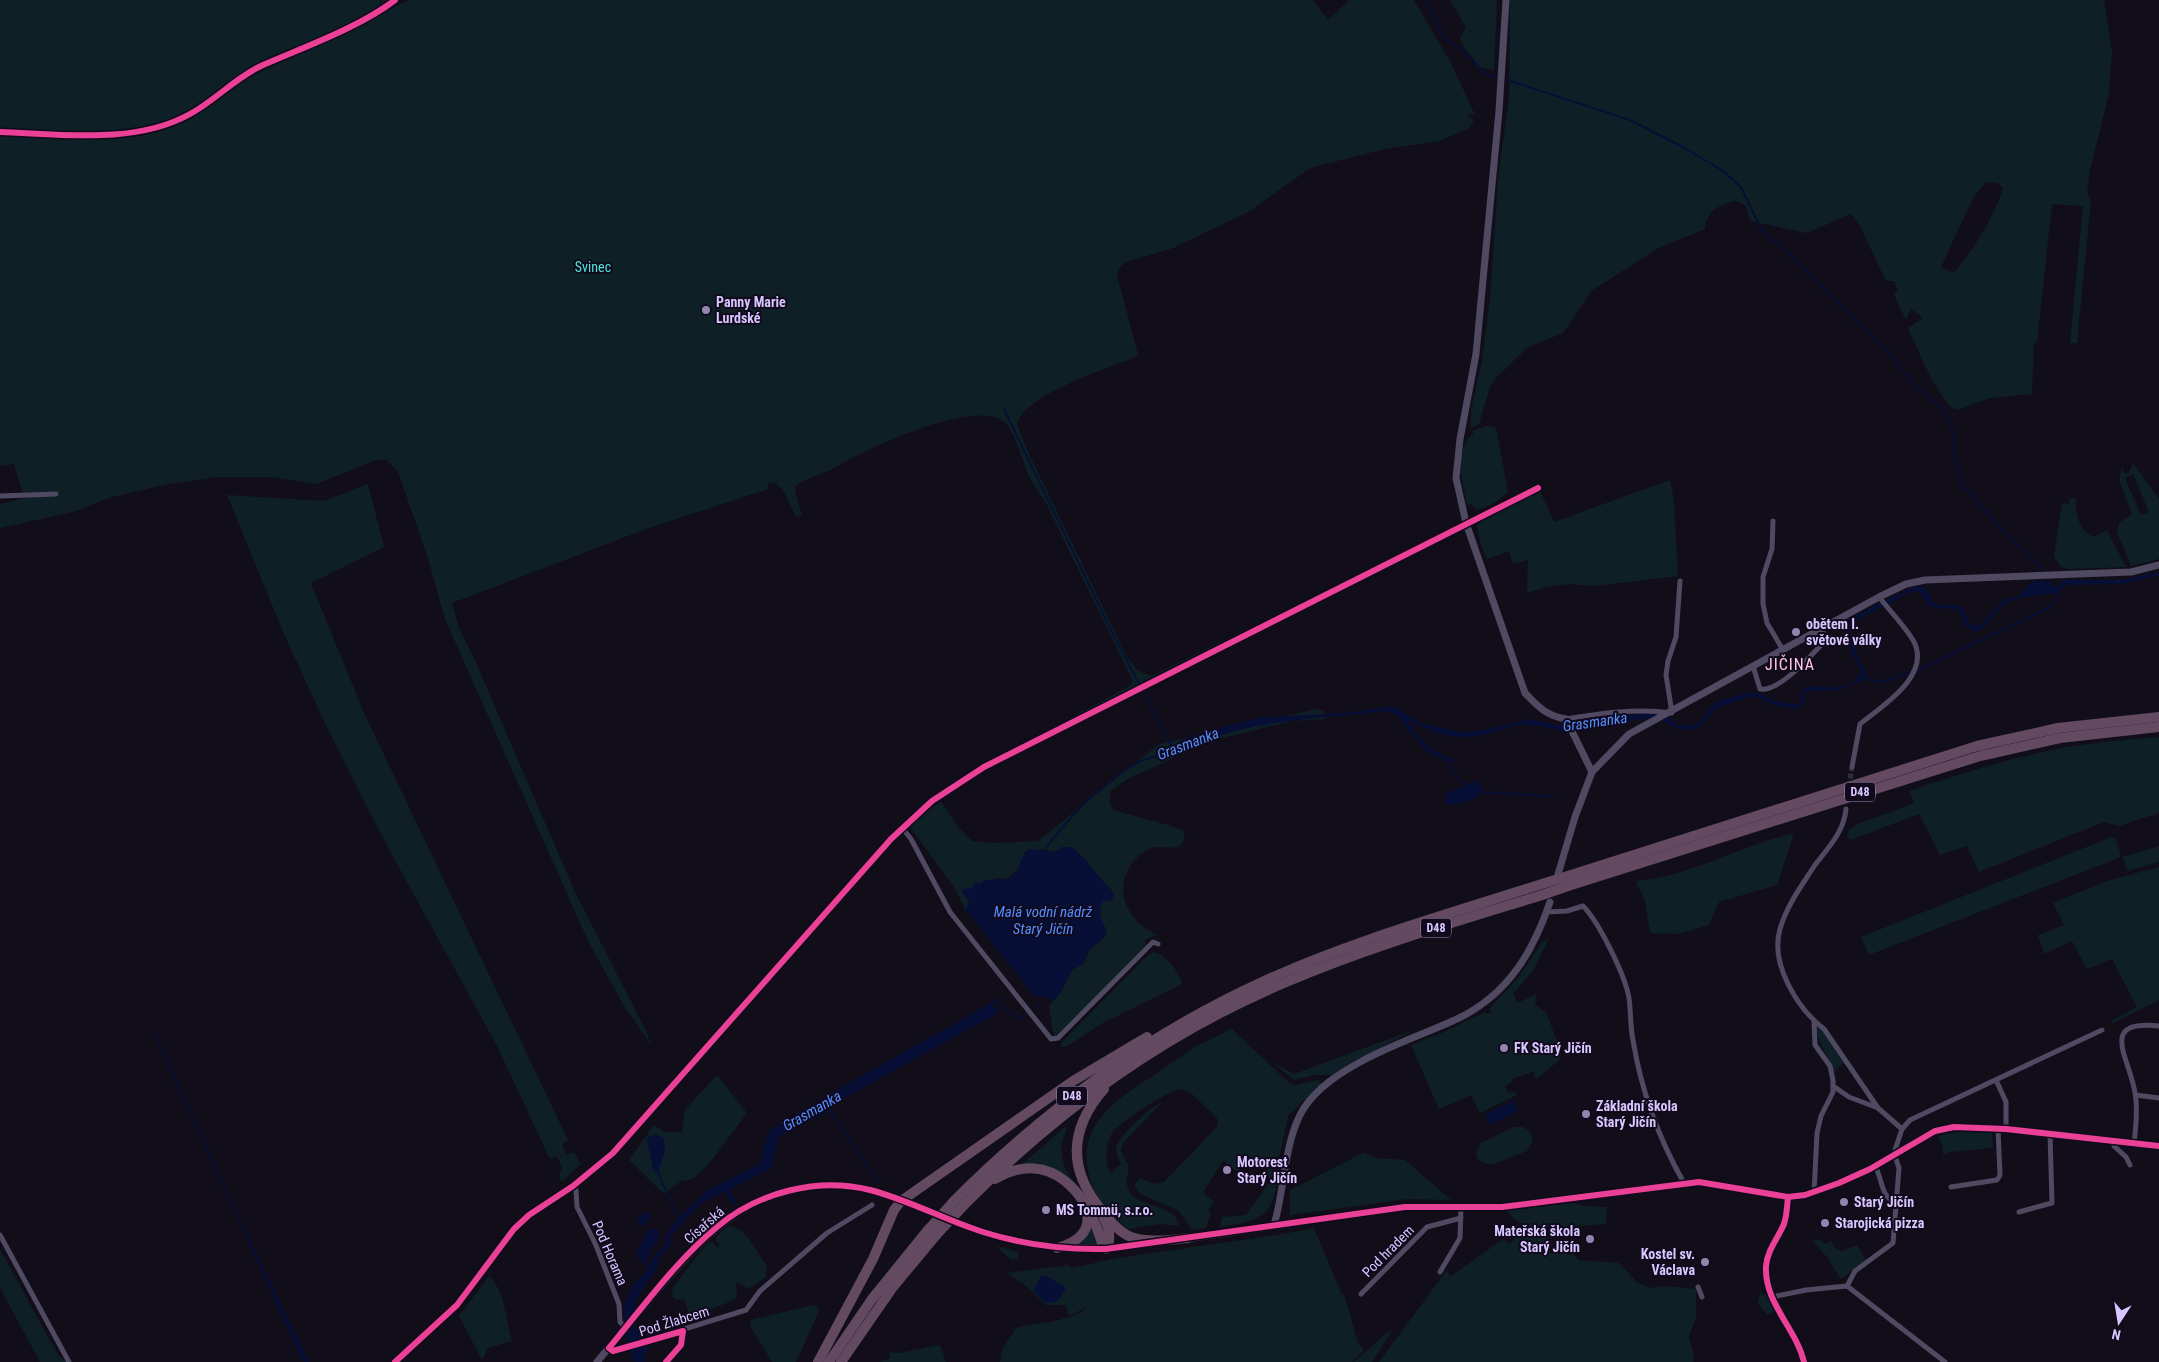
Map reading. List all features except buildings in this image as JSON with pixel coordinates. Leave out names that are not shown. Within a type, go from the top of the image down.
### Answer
[{"type":"highway","name":"D48","points":[[829,1362],[872,1299],[1014,1144],[1082,1088],[1137,1050],[1204,1010],[1258,984],[1328,955],[1550,885],[1571,875],[1978,746],[2058,728],[2159,717]]},
{"type":"highway","name":"D48","points":[[959,1203],[973,1196],[1041,1133],[1118,1074],[1209,1019],[1284,983],[1378,947],[1973,758],[2060,738],[2159,727]]},
{"type":"highway","points":[[818,1362],[873,1259],[894,1210],[901,1201],[1073,1081],[1145,1037],[1204,1010]]},
{"type":"highway","points":[[973,1196],[1003,1175],[1017,1169],[1034,1167],[1050,1171],[1064,1180],[1086,1208],[1097,1224],[1103,1247],[1106,1249],[1109,1244],[1109,1234],[1098,1206],[1079,1171],[1076,1153],[1077,1139],[1089,1108],[1118,1074]]},
{"type":"highway","points":[[1098,1206],[1116,1228],[1131,1237],[1166,1240],[1188,1238]]},
{"type":"highway","points":[[1057,1248],[1074,1242],[1083,1234],[1088,1222],[1086,1208]]},
{"type":"highway","name":"D48","points":[[841,1362],[932,1232]]},
{"type":"street","points":[[0,132],[90,137],[134,131],[174,120],[204,106],[255,69],[310,45],[396,0]]},
{"type":"street","points":[[1506,0],[1501,78],[1476,354],[1460,439],[1456,478],[1466,523],[1526,693],[1540,710],[1568,724],[1592,772]]},
{"type":"street","points":[[395,1362],[457,1304],[514,1230],[537,1209],[573,1186],[613,1153],[891,838],[903,829],[932,800],[984,767],[1538,488]]},
{"type":"street","points":[[0,496],[56,494]]},
{"type":"street","points":[[1773,520],[1772,549],[1763,578],[1763,604],[1767,623],[1783,650]]},
{"type":"street","points":[[1550,885],[1592,772],[1629,734],[1666,716],[1822,629],[1883,602],[1906,584],[1925,580],[2131,572],[2159,566]]},
{"type":"street","points":[[1666,716],[1666,675],[1668,661],[1676,637],[1680,581]]},
{"type":"street","points":[[1852,767],[1860,724],[1904,688],[1914,668],[1917,650],[1913,640],[1883,602]]},
{"type":"street","points":[[1753,666],[1760,688],[1765,690],[1774,687],[1793,673],[1826,640],[1822,629]]},
{"type":"street","points":[[1568,724],[1593,714],[1649,710],[1666,716]]},
{"type":"street","points":[[1846,809],[1844,820],[1833,844],[1796,893],[1780,930],[1780,966],[1793,993],[1814,1021],[1824,1028],[1878,1108],[1902,1128]]},
{"type":"street","points":[[903,829],[911,838],[950,912],[1050,1039],[1058,1038],[1153,942],[1158,944]]},
{"type":"street","points":[[1274,1225],[1281,1201],[1292,1136],[1303,1110],[1315,1094],[1345,1071],[1378,1052],[1460,1018],[1483,1004],[1502,988],[1522,965],[1535,943],[1550,902]]},
{"type":"street","points":[[1547,912],[1566,911],[1582,906],[1599,930],[1626,984],[1633,1040],[1654,1120],[1671,1160],[1684,1183]]},
{"type":"street","points":[[1814,1021],[1815,1045],[1830,1066],[1833,1086],[1817,1133],[1814,1193]]},
{"type":"street","points":[[2134,1143],[2136,1095],[2122,1046],[2122,1035],[2133,1025],[2159,1026]]},
{"type":"street","points":[[1846,1286],[1855,1271],[1894,1243],[1898,1168],[1894,1153],[1902,1128],[1910,1120],[2102,1030]]},
{"type":"street","points":[[1996,1080],[2006,1102],[2006,1129]]},
{"type":"street","points":[[1833,1086],[1849,1097],[1878,1108]]},
{"type":"street","points":[[2136,1095],[2159,1098]]},
{"type":"street","points":[[964,1225],[1004,1238],[1057,1248],[1106,1249],[1405,1207],[1502,1207],[1684,1183],[1712,1183],[1788,1197],[1814,1193],[1875,1166],[1894,1153],[1941,1129],[1959,1126],[2006,1129],[2159,1146]]},
{"type":"street","points":[[1951,1187],[1997,1180],[2000,1176],[1998,1129]]},
{"type":"street","points":[[2018,1212],[2052,1204],[2050,1134]]},
{"type":"street","points":[[2114,1141],[2114,1146],[2126,1157],[2130,1165]]},
{"type":"street","points":[[1875,1166],[1881,1176],[1884,1193],[1888,1200],[1896,1203]]},
{"type":"street","name":"Pod Horama","points":[[573,1186],[576,1190],[577,1207],[595,1243],[618,1304],[620,1322],[626,1328]]},
{"type":"street","name":"Císařská","points":[[597,1362],[710,1232],[741,1210],[768,1197],[796,1189],[825,1186],[853,1187],[901,1201],[947,1218]]},
{"type":"street","points":[[1788,1197],[1785,1222],[1766,1264],[1768,1286],[1783,1320],[1799,1345],[1804,1362]]},
{"type":"street","name":"Pod Žlabcem","points":[[609,1348],[613,1351],[683,1331],[746,1310],[760,1291],[827,1233],[872,1205]]},
{"type":"street","points":[[1440,1272],[1460,1238],[1461,1207]]},
{"type":"street","name":"Pod hradem","points":[[1360,1294],[1427,1227],[1461,1218]]},
{"type":"street","points":[[0,1235],[69,1362]]},
{"type":"street","points":[[1772,1297],[1806,1290],[1846,1286],[1945,1362]]},
{"type":"street","points":[[1698,1288],[1702,1297]]},
{"type":"street","points":[[666,1362],[681,1345],[683,1331]]},
{"type":"green space","points":[[0,0],[379,0],[382,6],[309,44],[267,62],[186,114],[157,124],[96,134],[0,130]]},
{"type":"green space","points":[[381,0],[393,0],[382,6]]},
{"type":"green space","name":"Svinec","points":[[409,0],[1313,0],[1328,20],[1349,0],[1414,0],[1451,63],[1475,115],[1469,114],[1468,118],[1473,119],[1473,122],[1468,129],[1439,141],[1385,149],[1310,168],[1248,212],[1173,248],[1124,263],[1120,267],[1117,276],[1138,354],[1136,357],[1088,375],[1050,393],[1023,413],[1017,424],[1028,452],[1125,653],[1133,665],[1144,674],[1154,675],[1225,640],[1227,642],[1081,716],[1070,718],[1126,688],[1132,683],[1132,679],[1044,499],[1031,479],[1010,429],[1006,424],[992,417],[972,416],[949,420],[923,428],[873,448],[800,483],[795,487],[795,491],[802,516],[796,516],[783,490],[774,482],[768,484],[768,489],[646,529],[452,603],[459,628],[474,658],[575,892],[647,1033],[651,1045],[624,1006],[588,941],[445,619],[427,555],[398,472],[387,460],[376,460],[317,484],[270,477],[218,477],[168,484],[108,498],[73,512],[0,528],[0,504],[24,498],[14,464],[0,466],[0,135],[94,138],[122,134],[187,117],[240,82]]},
{"type":"green space","points":[[1450,0],[1497,0],[1494,70],[1480,67],[1461,43],[1460,38],[1466,27]]},
{"type":"green space","points":[[1510,0],[2104,0],[2112,51],[2109,93],[2090,170],[2087,193],[2091,200],[2077,343],[2070,343],[2083,206],[2052,204],[2037,343],[2034,343],[2032,394],[1990,398],[1957,410],[1950,406],[1936,386],[1908,328],[1923,318],[1911,309],[1906,320],[1894,295],[1898,291],[1894,281],[1886,281],[1860,226],[1851,214],[1807,233],[1750,221],[1746,206],[1736,201],[1714,210],[1708,218],[1705,229],[1657,249],[1591,291],[1563,333],[1527,348],[1497,377],[1490,387],[1479,424],[1471,428],[1471,409],[1482,361],[1490,299],[1498,179],[1509,98]],"holes":[[[1986,182],[1998,183],[2003,188],[1999,200],[1976,243],[1954,273],[1941,267],[1973,198]]]},
{"type":"green space","points":[[1487,426],[1495,427],[1497,432],[1508,493],[1490,505],[1476,510],[1472,504],[1467,505],[1461,468],[1463,448],[1474,433],[1472,431]]},
{"type":"green space","points":[[2133,463],[2159,499],[2159,559],[2131,566],[2117,532],[2119,523],[2132,514],[2119,480],[2122,468],[2125,474],[2129,473]],"holes":[[[2133,474],[2149,512],[2141,515],[2125,478]]]},
{"type":"green space","points":[[1670,480],[1674,501],[1678,576],[1594,586],[1569,584],[1542,588],[1527,593],[1528,560],[1513,564],[1509,551],[1487,559],[1481,545],[1477,526],[1482,521],[1540,491],[1554,522]]},
{"type":"green space","points":[[368,484],[384,547],[311,583],[364,713],[568,1140],[562,1144],[566,1155],[574,1153],[581,1164],[562,1182],[559,1176],[562,1168],[557,1156],[551,1159],[549,1157],[496,1044],[384,840],[323,719],[284,634],[227,495],[324,501]]},
{"type":"green space","points":[[2069,498],[2076,499],[2077,516],[2082,527],[2089,535],[2094,537],[2107,530],[2126,567],[2066,569],[2060,566],[2054,556],[2062,503],[2069,504]]},
{"type":"green space","points":[[1317,709],[1323,711],[1325,719],[1291,721],[1210,741],[1126,780],[1111,791],[1109,801],[1113,810],[1175,827],[1182,830],[1185,838],[1180,846],[1149,849],[1141,854],[1129,868],[1123,885],[1126,903],[1135,919],[1157,935],[1145,940],[1146,945],[1058,1036],[1054,1036],[1049,1006],[1060,993],[1072,970],[1087,956],[1091,946],[1094,946],[1102,923],[1099,912],[1102,902],[1113,892],[1072,847],[1062,847],[1055,852],[1041,849],[1025,852],[1019,868],[1005,880],[998,878],[979,884],[966,910],[954,887],[909,826],[941,801],[958,827],[972,841],[993,843],[1038,841],[1159,744]]},
{"type":"green space","points":[[2159,737],[2159,813],[2119,826],[2104,822],[1979,872],[1967,846],[1940,855],[1919,814],[1849,840],[1847,832],[1855,825],[1912,804],[1914,802],[1909,791],[1927,785],[1998,763],[2052,750]]},
{"type":"green space","points":[[1794,833],[1777,885],[1719,902],[1709,925],[1679,934],[1650,933],[1645,901],[1636,881],[1675,874],[1754,845]]},
{"type":"green space","points":[[2115,837],[2121,856],[2116,859],[1869,955],[1861,937]]},
{"type":"green space","points":[[2159,846],[2159,862],[2128,871],[2122,857]]},
{"type":"green space","points":[[2159,867],[2159,1000],[2113,1023],[2111,1021],[2137,1007],[2112,959],[2087,969],[2072,941],[2044,954],[2038,935],[2064,925],[2053,903],[2104,882]]},
{"type":"green space","points":[[1549,938],[1534,969],[1513,994],[1518,1003],[1536,994],[1535,1004],[1547,1014],[1561,1053],[1559,1060],[1536,1080],[1533,1072],[1511,1079],[1512,1082],[1505,1086],[1508,1093],[1513,1091],[1517,1095],[1480,1113],[1471,1095],[1439,1109],[1411,1045],[1444,1032],[1485,1012],[1487,1014],[1491,1012],[1489,1009],[1518,978],[1542,942]]},
{"type":"green space","points":[[1154,952],[1163,956],[1171,965],[1182,984],[1101,1024],[1066,1047],[1061,1047],[1062,1042],[1149,954]]},
{"type":"green space","points":[[1819,1026],[1844,1063],[1836,1069],[1835,1074],[1818,1038],[1816,1028]]},
{"type":"green space","points":[[1231,1028],[1287,1081],[1294,1085],[1318,1080],[1322,1083],[1288,1116],[1280,1155],[1255,1167],[1246,1164],[1237,1171],[1223,1161],[1203,1192],[1214,1202],[1208,1210],[1211,1212],[1206,1228],[1192,1230],[1179,1211],[1139,1193],[1134,1184],[1140,1178],[1154,1184],[1164,1182],[1216,1128],[1217,1118],[1190,1092],[1180,1089],[1155,1101],[1133,1115],[1116,1128],[1108,1143],[1107,1159],[1110,1174],[1121,1164],[1116,1150],[1120,1140],[1144,1114],[1162,1102],[1123,1143],[1121,1151],[1129,1167],[1126,1183],[1131,1195],[1166,1210],[1177,1219],[1179,1226],[1160,1224],[1129,1229],[1105,1207],[1092,1186],[1087,1159],[1088,1142],[1094,1127],[1116,1102],[1130,1091],[1192,1049]]},
{"type":"green space","points":[[1416,1029],[1332,1075],[1315,1075],[1294,1080],[1272,1062],[1294,1074]]},
{"type":"green space","points":[[717,1075],[747,1113],[708,1165],[693,1179],[681,1181],[664,1194],[629,1160],[654,1125],[664,1132],[682,1132],[685,1110]]},
{"type":"green space","points":[[1065,1127],[1067,1128],[1062,1143],[1062,1156],[1065,1166],[1070,1176],[1093,1205],[1100,1219],[1106,1239],[1071,1182],[1019,1167]]},
{"type":"green space","points":[[1514,1127],[1523,1127],[1531,1132],[1533,1141],[1527,1151],[1491,1165],[1478,1160],[1476,1152],[1481,1143]]},
{"type":"green space","points":[[1957,1132],[1992,1133],[1993,1148],[1950,1152],[1944,1155],[1945,1165],[1942,1145],[1938,1136]]},
{"type":"green space","points":[[1363,1153],[1376,1158],[1405,1160],[1451,1200],[1407,1199],[1290,1215],[1290,1190]]},
{"type":"green space","points":[[1270,1168],[1278,1171],[1273,1198],[1264,1214],[1247,1222],[1220,1227],[1222,1217],[1246,1215],[1272,1179],[1263,1172]]},
{"type":"green space","points":[[1573,1203],[1584,1206],[1607,1207],[1606,1224],[1546,1228],[1550,1253],[1574,1255],[1579,1260],[1619,1263],[1638,1283],[1651,1288],[1665,1286],[1696,1289],[1696,1317],[1689,1337],[1694,1357],[1693,1362],[1379,1362],[1447,1270],[1450,1277],[1503,1239],[1510,1244],[1524,1227],[1506,1211]]},
{"type":"green space","points":[[728,1226],[741,1230],[751,1241],[767,1265],[766,1277],[749,1289],[736,1282],[737,1296],[734,1300],[692,1315],[688,1311],[684,1299],[677,1300],[672,1296],[673,1287],[705,1246],[712,1241],[717,1248],[720,1246],[715,1238]]},
{"type":"green space","points":[[1092,1227],[1099,1245],[1080,1245]]},
{"type":"green space","points":[[1314,1228],[1342,1295],[1344,1294],[1358,1343],[1364,1350],[1352,1362],[1000,1362],[1002,1350],[1016,1328],[1064,1318],[1082,1312],[1087,1307],[1069,1316],[1066,1305],[1046,1305],[1025,1285],[1007,1273],[1069,1265],[1071,1268],[1118,1258]]},
{"type":"green space","points":[[1818,1239],[1826,1244],[1831,1241],[1835,1248],[1842,1251],[1857,1245],[1866,1260],[1841,1279],[1827,1257],[1813,1242]]},
{"type":"green space","points":[[996,1246],[1019,1252],[1018,1259],[1011,1260]]},
{"type":"green space","points":[[0,1249],[58,1355],[66,1362],[40,1362],[0,1288]]},
{"type":"green space","points":[[489,1276],[502,1298],[512,1341],[488,1348],[482,1360],[459,1316]]},
{"type":"green space","points":[[1761,1290],[1763,1295],[1767,1294],[1775,1311],[1767,1315],[1758,1303]]},
{"type":"green space","points":[[814,1305],[820,1309],[796,1362],[772,1362],[751,1327],[750,1320]]},
{"type":"green space","points":[[1390,1330],[1392,1331],[1372,1362],[1354,1362]]},
{"type":"green space","points":[[940,1345],[946,1362],[880,1362],[890,1358],[889,1352],[900,1353]]},
{"type":"water","points":[[2159,572],[2159,575],[2122,584],[2064,585],[2057,593],[2015,599],[2000,608],[1985,626],[1975,632],[1965,626],[1959,610],[1930,607],[1919,591],[1903,594],[1898,599],[1852,622],[1849,626],[1858,657],[1866,672],[1863,680],[1839,690],[1805,691],[1804,703],[1797,709],[1777,706],[1758,697],[1751,697],[1716,708],[1701,726],[1691,730],[1680,730],[1654,717],[1622,723],[1571,727],[1564,732],[1539,726],[1520,725],[1478,736],[1456,737],[1433,731],[1404,718],[1409,723],[1412,733],[1420,738],[1422,743],[1440,755],[1456,760],[1454,762],[1427,751],[1409,731],[1400,718],[1390,712],[1383,711],[1303,719],[1251,727],[1201,743],[1177,756],[1172,746],[1184,739],[1207,731],[1263,717],[1346,713],[1393,706],[1421,723],[1460,732],[1479,731],[1531,719],[1565,727],[1598,717],[1651,713],[1661,714],[1671,719],[1677,726],[1698,724],[1715,702],[1751,692],[1760,693],[1775,701],[1795,705],[1801,702],[1802,691],[1806,687],[1837,687],[1852,683],[1861,671],[1852,654],[1845,624],[1850,618],[1913,587],[1923,586],[1928,591],[1931,600],[1936,604],[1962,606],[1969,624],[1975,626],[1981,624],[2007,597],[2019,596],[2033,581],[2050,581],[2051,586],[2056,587],[2063,581],[2054,580],[2121,580]]},
{"type":"water","points":[[1475,781],[1481,785],[1482,789],[1476,797],[1461,803],[1446,804],[1444,801],[1447,793]]},
{"type":"water","name":"Malá vodní nádrž Starý Jičín","points":[[1062,847],[1072,847],[1085,859],[1114,895],[1112,900],[1102,902],[1100,910],[1107,930],[1104,938],[1088,951],[1084,964],[1072,970],[1060,993],[1054,1000],[1040,995],[1035,997],[966,910],[969,901],[961,891],[962,889],[971,888],[976,883],[982,884],[984,880],[1010,878],[1014,875],[1025,852],[1029,849],[1055,852]]},
{"type":"water","points":[[991,1003],[1000,1012],[839,1101],[828,1112],[779,1137],[771,1168],[729,1190],[737,1202],[734,1205],[724,1192],[701,1203],[670,1236],[671,1246],[659,1257],[656,1269],[635,1302],[635,1328],[638,1329],[647,1347],[644,1362],[634,1362],[626,1332],[624,1315],[626,1300],[630,1291],[640,1276],[642,1277],[655,1255],[666,1244],[665,1236],[675,1222],[706,1191],[760,1164],[762,1150],[770,1130],[833,1092]]},
{"type":"water","points":[[153,1032],[155,1032],[238,1215],[309,1362],[302,1360]]},
{"type":"water","points":[[1513,1101],[1518,1111],[1490,1125],[1485,1114]]},
{"type":"water","points":[[656,1134],[664,1138],[665,1150],[658,1173],[653,1170],[647,1140],[648,1137]]},
{"type":"water","points":[[647,1211],[651,1216],[649,1221],[639,1227],[637,1219]]},
{"type":"water","points":[[652,1228],[659,1232],[659,1236],[647,1259],[641,1263],[636,1254],[648,1230]]},
{"type":"water","points":[[1041,1276],[1047,1276],[1066,1288],[1058,1301],[1046,1303],[1033,1291]]},
{"type":"waterway","points":[[1425,0],[1445,39],[1464,51],[1484,73],[1500,78]]},
{"type":"waterway","points":[[1504,79],[1630,120],[1683,147],[1723,171],[1741,187],[1762,231],[1782,247],[1890,354],[1915,386],[1944,409],[1952,427],[1955,458],[1961,483],[2000,527],[2044,570]]},
{"type":"waterway","points":[[1004,409],[1113,634],[1174,751]]},
{"type":"waterway","points":[[1863,677],[1879,682],[1915,672],[2054,605],[2060,588]]},
{"type":"waterway","points":[[1404,716],[1418,738],[1444,758],[1460,780],[1468,785]]},
{"type":"waterway","name":"Grasmanka","points":[[1044,851],[1074,814],[1098,791],[1137,763],[1174,751]]},
{"type":"waterway","points":[[1481,792],[1553,796]]},
{"type":"waterway","name":"Grasmanka","points":[[989,1005],[999,997]]},
{"type":"waterway","points":[[995,1001],[1019,1020],[1026,1014]]},
{"type":"waterway","points":[[1034,1008],[1042,1002]]},
{"type":"waterway","points":[[829,1109],[880,1183]]},
{"type":"waterway","points":[[658,1173],[680,1221]]},
{"type":"waterway","points":[[645,1260],[650,1269]]},
{"type":"tunnel","points":[[1849,786],[1852,767]]},
{"type":"cycle path","points":[[0,132],[72,135],[122,134],[169,124],[209,102],[253,70],[349,28],[395,0]]},
{"type":"cycle path","points":[[395,1362],[457,1305],[514,1229],[529,1215],[573,1186],[613,1153],[891,839],[932,801],[984,767],[1538,488]]},
{"type":"cycle path","points":[[666,1362],[681,1345],[683,1331],[613,1351],[609,1348],[674,1269],[702,1240],[733,1215],[770,1196],[789,1190],[830,1185],[850,1186],[899,1199],[998,1237],[1075,1249],[1106,1249],[1405,1207],[1502,1207],[1699,1182],[1788,1197],[1805,1195],[1870,1169],[1935,1131],[1954,1127],[2006,1129],[2159,1146]]},
{"type":"cycle path","points":[[1788,1197],[1784,1224],[1767,1260],[1767,1279],[1775,1304],[1794,1338],[1804,1362]]},
{"type":"place","name":"Panny Marie Lurdské","points":[[706,310]]},
{"type":"place","name":"obětem I. světové války","points":[[1796,632]]},
{"type":"place","name":"FK Starý Jičín","points":[[1504,1048]]},
{"type":"place","name":"Základní škola Starý Jičín","points":[[1586,1114]]},
{"type":"place","name":"Motorest Starý Jičín","points":[[1227,1170]]},
{"type":"place","name":"Starý Jičín","points":[[1844,1202]]},
{"type":"place","name":"MS Tommü, s.r.o.","points":[[1046,1210]]},
{"type":"place","name":"Starojická pizza","points":[[1825,1223]]},
{"type":"place","name":"Mateřská škola Starý Jičín","points":[[1590,1239]]},
{"type":"place","name":"Kostel sv. Václava","points":[[1705,1262]]},
{"type":"district","name":"JIČINA","points":[[1790,664]]}]
